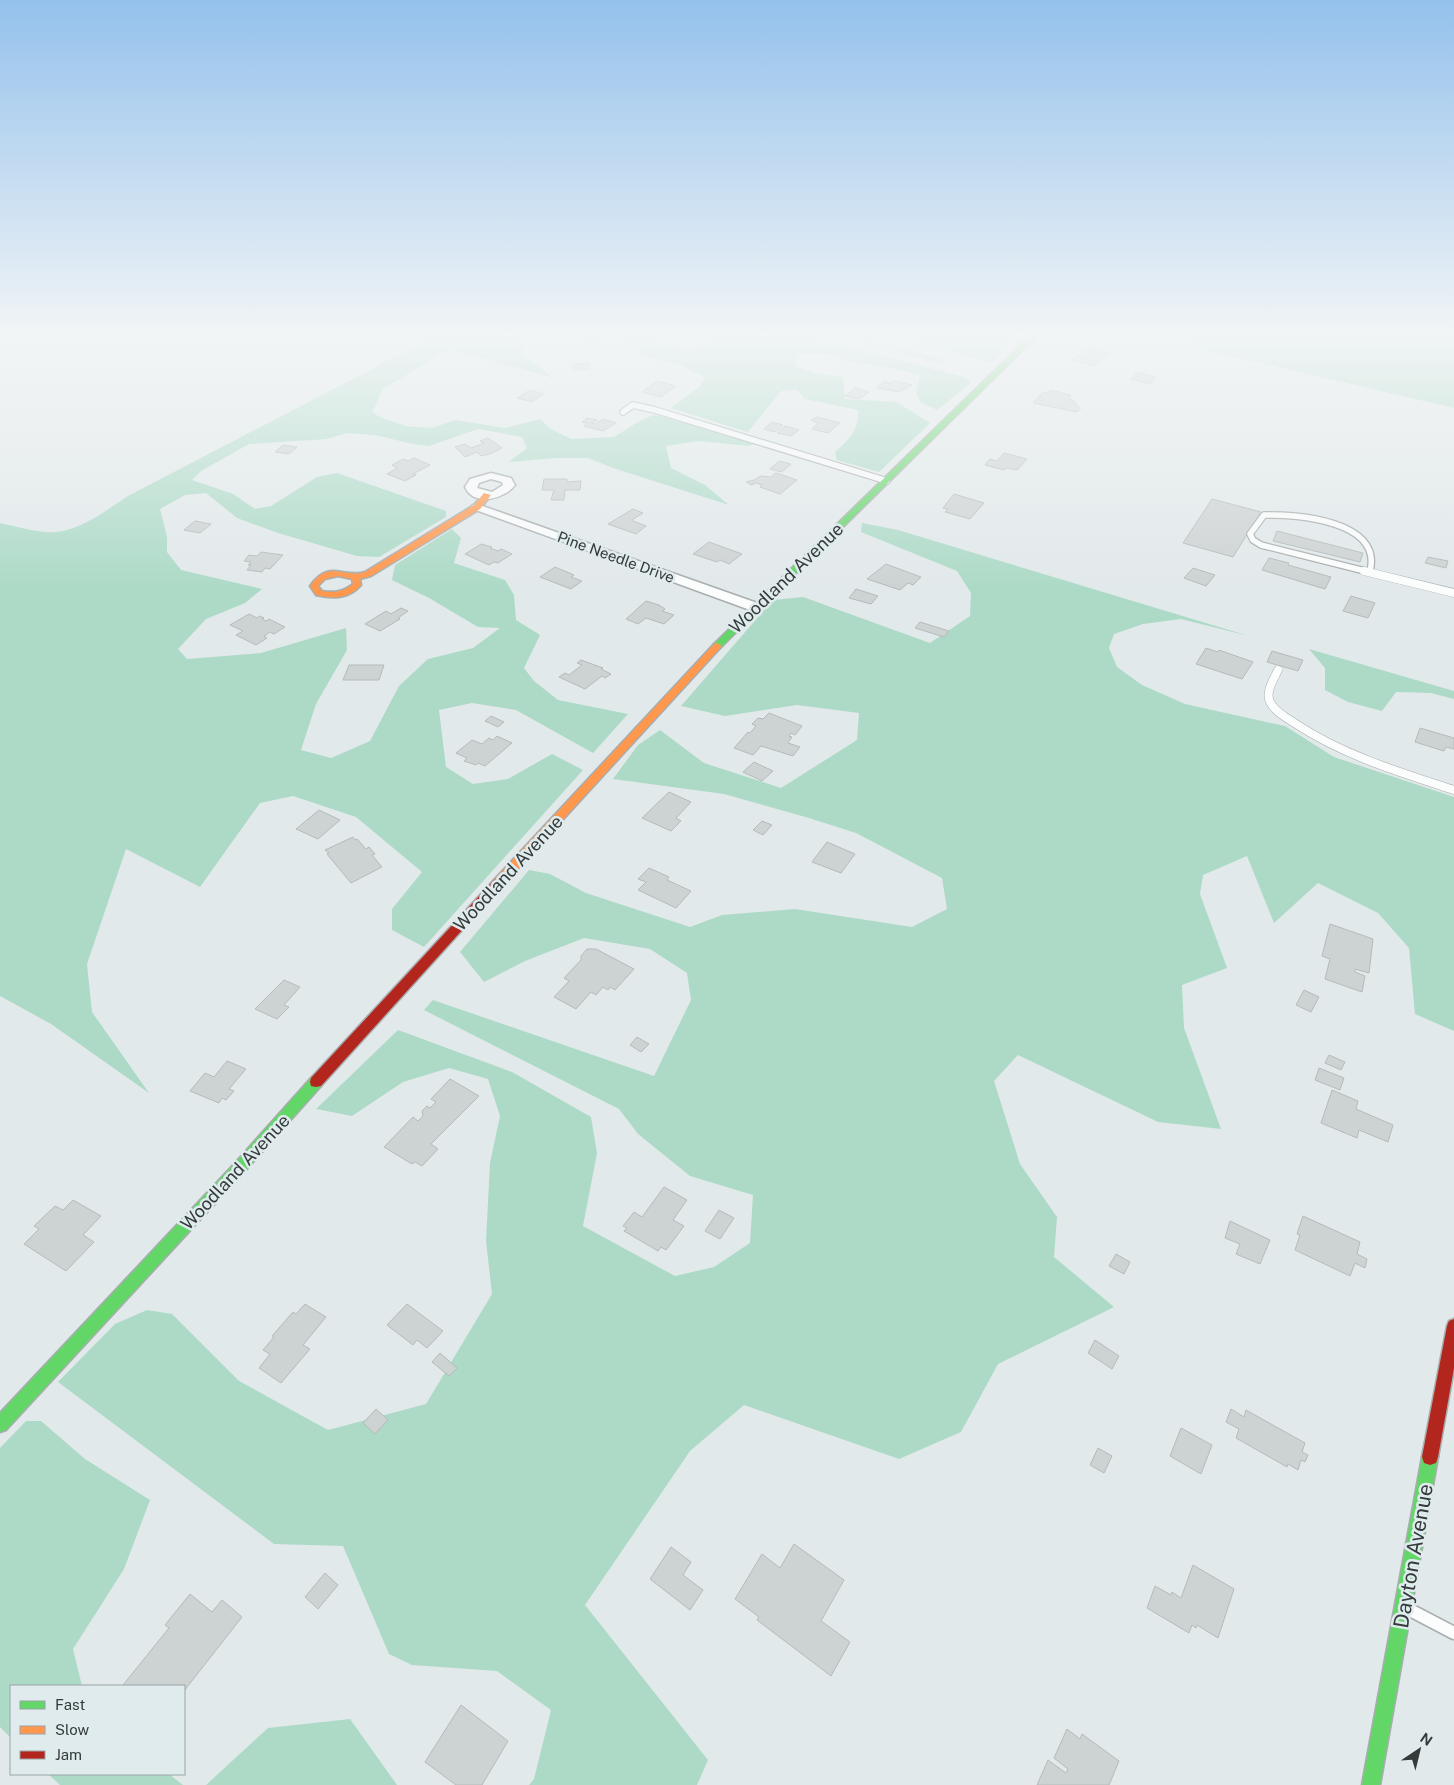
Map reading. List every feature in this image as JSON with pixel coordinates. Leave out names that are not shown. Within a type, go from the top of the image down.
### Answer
[{"type":"street","name":"Woodland Avenue","points":[[0,1424],[241,1166],[381,1010],[699,664],[755,606],[949,420]]},
{"type":"street","points":[[356,578],[368,574],[477,507],[487,495]]},
{"type":"street","name":"Pine Needle Drive","points":[[477,507],[755,606]]},
{"type":"street","name":"Dayton Avenue","points":[[1371,1785],[1454,1326]]},
{"type":"lane","points":[[684,420],[887,481]]},
{"type":"lane","points":[[1370,571],[1372,557],[1366,543],[1356,532],[1315,519],[1292,515],[1264,515],[1250,534],[1253,540],[1261,546],[1370,571],[1454,593]]},
{"type":"lane","points":[[1278,670],[1268,692],[1270,701],[1281,714],[1314,737],[1336,750],[1359,759],[1454,790]]},
{"type":"lane","points":[[1404,1607],[1454,1633]]},
{"type":"green space","points":[[273,420],[390,420],[406,426],[432,428],[457,420],[505,428],[541,420],[551,429],[571,439],[614,437],[642,420],[680,420],[755,444],[749,446],[699,441],[666,446],[671,468],[705,485],[729,505],[613,468],[588,458],[555,458],[509,462],[527,448],[522,437],[478,429],[429,446],[375,435],[347,433],[327,439],[249,444],[201,471],[192,480],[233,494],[255,509],[271,506],[317,477],[337,473],[446,511],[446,517],[379,557],[357,556],[278,533],[237,518],[206,493],[185,495],[160,509],[167,537],[167,552],[181,570],[262,589],[245,603],[206,619],[178,649],[187,659],[261,653],[346,628],[347,650],[316,704],[301,750],[331,758],[370,741],[399,686],[428,659],[473,648],[500,628],[478,627],[429,598],[392,580],[395,565],[452,529],[461,538],[454,563],[505,580],[514,595],[516,620],[540,635],[524,668],[534,681],[558,700],[628,714],[593,753],[516,710],[472,703],[439,710],[446,767],[473,784],[508,779],[552,754],[583,770],[424,947],[392,930],[392,909],[422,872],[356,817],[293,796],[260,803],[200,887],[126,849],[87,964],[92,1012],[149,1093],[51,1024],[0,996],[0,523],[46,532],[68,530],[100,515],[128,496]]},
{"type":"green space","points":[[710,420],[757,420],[748,432]]},
{"type":"green space","points":[[857,420],[926,420],[930,423],[879,472],[837,460],[835,452],[852,434]]},
{"type":"green space","points":[[862,523],[898,530],[1249,636],[1181,619],[1143,624],[1114,634],[1109,648],[1117,667],[1142,685],[1185,704],[1285,726],[1334,757],[1454,797],[1454,1031],[1415,1014],[1409,948],[1378,913],[1318,883],[1274,923],[1247,856],[1203,875],[1200,894],[1227,968],[1182,985],[1184,1028],[1221,1129],[1158,1122],[1018,1055],[994,1081],[1020,1164],[1057,1217],[1054,1257],[1114,1307],[998,1364],[961,1432],[899,1459],[744,1405],[690,1451],[585,1605],[708,1760],[697,1785],[529,1785],[534,1779],[551,1710],[497,1671],[412,1665],[389,1654],[343,1546],[274,1544],[58,1382],[115,1324],[147,1310],[172,1314],[239,1381],[328,1430],[426,1404],[492,1294],[486,1241],[490,1163],[500,1116],[488,1079],[449,1068],[403,1082],[352,1116],[316,1109],[398,1030],[512,1072],[591,1117],[597,1153],[583,1226],[675,1276],[714,1267],[750,1243],[753,1195],[690,1176],[638,1134],[619,1109],[424,1010],[433,1000],[654,1076],[691,1000],[687,973],[650,949],[584,938],[525,961],[484,982],[460,952],[529,870],[550,874],[586,893],[690,927],[722,915],[795,909],[912,927],[947,909],[942,878],[856,833],[724,794],[613,779],[638,745],[660,730],[704,763],[781,788],[857,740],[859,713],[797,705],[725,716],[681,706],[773,600],[803,597],[930,643],[970,616],[971,593],[957,571],[861,532]]},
{"type":"green space","points":[[1309,649],[1454,691],[1454,699],[1431,693],[1396,692],[1382,711],[1348,702],[1325,690],[1325,668]]},
{"type":"green space","points":[[26,1421],[41,1421],[85,1459],[150,1500],[124,1569],[73,1649],[82,1685],[10,1685],[10,1737],[0,1727],[0,1448]]},
{"type":"green space","points":[[350,1719],[397,1785],[206,1785],[268,1728]]},
{"type":"green space","points":[[49,1775],[170,1775],[183,1785],[60,1785]]},
{"type":"building","points":[[596,420],[591,423],[595,424],[601,420],[607,420],[616,423],[603,431],[584,426],[588,423],[582,422]]},
{"type":"building","points":[[812,420],[829,420],[840,423],[828,433],[812,429],[818,423]]},
{"type":"building","points":[[772,422],[783,425],[775,432],[764,429]]},
{"type":"building","points":[[785,426],[799,430],[791,436],[777,433]]},
{"type":"building","points":[[488,438],[502,448],[490,454],[481,456],[477,452],[465,457],[455,447],[465,444],[471,448],[484,443],[480,441]]},
{"type":"building","points":[[283,445],[297,447],[289,454],[275,452]]},
{"type":"building","points":[[1004,453],[1027,459],[1017,470],[1006,468],[1004,470],[985,465],[990,459],[997,461]]},
{"type":"building","points":[[414,458],[430,465],[413,474],[416,475],[405,481],[387,474],[397,468],[392,465],[403,459],[408,461]]},
{"type":"building","points":[[779,461],[791,464],[782,472],[770,469]]},
{"type":"building","points":[[776,473],[797,480],[780,494],[760,487],[762,485],[756,483],[751,485],[746,482],[760,476],[771,477]]},
{"type":"building","points":[[544,479],[567,479],[567,482],[581,481],[580,490],[565,490],[564,500],[551,500],[554,490],[542,490]]},
{"type":"building","points":[[954,494],[984,503],[970,519],[945,512],[948,509],[943,508]]},
{"type":"building","points":[[1212,499],[1261,512],[1233,557],[1183,543]]},
{"type":"building","points":[[633,509],[643,513],[632,520],[646,526],[636,534],[608,524]]},
{"type":"building","points":[[195,521],[211,524],[200,533],[184,530]]},
{"type":"building","points":[[1277,531],[1363,553],[1360,562],[1273,541]]},
{"type":"building","points":[[709,542],[742,554],[729,564],[693,554]]},
{"type":"building","points":[[481,544],[512,554],[498,563],[494,562],[489,565],[465,554]]},
{"type":"building","points":[[261,552],[283,555],[270,569],[265,568],[262,572],[247,570],[251,562],[244,561],[249,555],[257,556]]},
{"type":"building","points":[[1428,557],[1448,561],[1446,568],[1425,563]]},
{"type":"building","points":[[1269,558],[1331,577],[1325,589],[1262,570]]},
{"type":"building","points":[[886,564],[921,577],[913,585],[908,583],[900,590],[867,579]]},
{"type":"building","points":[[555,567],[574,575],[571,577],[582,581],[571,589],[540,577]]},
{"type":"building","points":[[1193,568],[1215,575],[1206,586],[1184,578]]},
{"type":"building","points":[[856,589],[878,596],[871,604],[849,598]]},
{"type":"building","points":[[1351,596],[1375,603],[1368,618],[1343,611]]},
{"type":"building","points":[[646,601],[659,605],[665,609],[662,611],[674,615],[664,624],[646,618],[638,624],[626,619]]},
{"type":"building","points":[[401,608],[408,611],[398,618],[400,619],[380,631],[365,624],[386,611],[391,614]]},
{"type":"building","points":[[249,614],[257,618],[260,616],[266,621],[269,619],[285,627],[274,634],[270,632],[264,636],[267,638],[256,645],[236,635],[243,631],[230,625]]},
{"type":"building","points":[[920,622],[949,631],[944,637],[915,628]]},
{"type":"building","points":[[1206,648],[1218,652],[1219,650],[1253,662],[1242,679],[1196,664]]},
{"type":"building","points":[[1272,651],[1303,660],[1298,671],[1267,662]]},
{"type":"building","points":[[581,660],[603,668],[601,669],[611,674],[605,678],[602,676],[585,689],[559,677],[565,673],[569,675],[582,665],[577,663]]},
{"type":"building","points":[[349,665],[384,665],[379,680],[343,680]]},
{"type":"building","points":[[769,713],[802,726],[795,735],[791,733],[789,736],[792,737],[788,743],[800,747],[793,756],[761,746],[753,755],[734,748],[756,726],[752,724],[758,718],[763,719]]},
{"type":"building","points":[[491,716],[504,722],[498,727],[485,721]]},
{"type":"building","points":[[1420,728],[1454,738],[1454,749],[1446,747],[1444,751],[1415,742]]},
{"type":"building","points":[[497,736],[512,743],[485,766],[464,761],[467,758],[456,753],[472,740],[482,744],[489,738],[493,740]]},
{"type":"building","points":[[754,762],[773,771],[762,781],[743,772]]},
{"type":"building","points":[[669,792],[691,802],[676,818],[681,821],[671,831],[642,818]]},
{"type":"building","points":[[319,810],[340,820],[318,839],[296,829]]},
{"type":"building","points":[[762,821],[772,825],[763,835],[753,830]]},
{"type":"building","points":[[353,837],[366,849],[369,847],[375,854],[372,855],[382,867],[351,883],[325,850]]},
{"type":"building","points":[[827,842],[855,854],[841,873],[812,862]]},
{"type":"building","points":[[649,868],[669,877],[667,880],[691,891],[676,908],[638,890],[646,882],[638,879]]},
{"type":"building","points":[[1330,924],[1373,939],[1369,973],[1355,969],[1355,972],[1365,976],[1362,992],[1325,979],[1330,959],[1322,956]]},
{"type":"building","points":[[587,949],[596,949],[634,969],[615,990],[610,987],[608,990],[603,987],[596,995],[591,992],[576,1009],[554,997],[569,981],[564,978],[581,960],[581,956]]},
{"type":"building","points":[[284,980],[300,987],[284,1005],[289,1007],[277,1019],[255,1009]]},
{"type":"building","points":[[1304,990],[1319,997],[1311,1012],[1296,1005]]},
{"type":"building","points":[[637,1037],[649,1044],[641,1052],[630,1045]]},
{"type":"building","points":[[1329,1055],[1345,1062],[1341,1070],[1325,1063]]},
{"type":"building","points":[[227,1061],[246,1069],[229,1089],[234,1091],[226,1100],[222,1098],[219,1103],[190,1091],[205,1073],[214,1077]]},
{"type":"building","points":[[1319,1068],[1344,1078],[1340,1090],[1315,1080]]},
{"type":"building","points":[[450,1079],[479,1096],[431,1144],[438,1149],[422,1166],[415,1162],[412,1164],[384,1147],[413,1117],[418,1121],[423,1116],[422,1111],[427,1106],[430,1108],[436,1102],[431,1099]]},
{"type":"building","points":[[1332,1090],[1358,1101],[1356,1109],[1393,1125],[1388,1142],[1359,1130],[1357,1138],[1321,1123]]},
{"type":"building","points":[[664,1187],[687,1200],[673,1220],[684,1226],[666,1250],[661,1247],[658,1251],[624,1231],[627,1228],[623,1226],[634,1212],[642,1217]]},
{"type":"building","points":[[73,1200],[101,1216],[83,1235],[94,1242],[66,1271],[24,1244],[39,1229],[34,1226],[55,1206],[63,1210]]},
{"type":"building","points":[[719,1210],[734,1218],[720,1239],[705,1231]]},
{"type":"building","points":[[1303,1216],[1360,1242],[1357,1254],[1367,1259],[1365,1268],[1355,1263],[1350,1276],[1295,1250],[1300,1235],[1297,1234]]},
{"type":"building","points":[[1230,1221],[1270,1240],[1260,1264],[1236,1254],[1240,1244],[1225,1238]]},
{"type":"building","points":[[1116,1254],[1130,1262],[1124,1274],[1109,1266]]},
{"type":"building","points":[[305,1304],[326,1317],[303,1345],[310,1349],[281,1383],[259,1368],[270,1354],[263,1350],[274,1337],[272,1336],[293,1312],[296,1314]]},
{"type":"building","points":[[407,1304],[443,1331],[427,1348],[417,1340],[413,1345],[387,1325]]},
{"type":"building","points":[[1095,1340],[1119,1356],[1112,1369],[1088,1353]]},
{"type":"building","points":[[440,1353],[457,1368],[449,1376],[432,1362]]},
{"type":"building","points":[[376,1409],[388,1420],[375,1434],[363,1423]]},
{"type":"building","points":[[1231,1409],[1244,1417],[1246,1410],[1305,1443],[1302,1452],[1308,1455],[1305,1462],[1301,1460],[1298,1470],[1288,1464],[1287,1467],[1236,1438],[1239,1429],[1226,1422]]},
{"type":"building","points":[[1181,1428],[1212,1445],[1201,1474],[1170,1456]]},
{"type":"building","points":[[1098,1448],[1112,1456],[1104,1473],[1090,1465]]},
{"type":"building","points":[[794,1544],[844,1580],[821,1621],[850,1642],[831,1676],[757,1620],[759,1617],[735,1599],[762,1554],[780,1568]]},
{"type":"building","points":[[671,1547],[691,1562],[683,1575],[703,1590],[690,1610],[650,1579]]},
{"type":"building","points":[[1193,1565],[1234,1589],[1218,1638],[1197,1625],[1196,1628],[1192,1625],[1189,1633],[1147,1608],[1155,1586],[1171,1595],[1172,1592],[1181,1598]]},
{"type":"building","points":[[325,1573],[338,1585],[318,1609],[305,1597]]},
{"type":"building","points":[[190,1594],[212,1612],[222,1600],[242,1617],[185,1690],[185,1685],[123,1685],[169,1628],[165,1625]]},
{"type":"building","points":[[461,1705],[508,1741],[482,1785],[456,1785],[425,1762]]},
{"type":"building","points":[[1067,1729],[1080,1739],[1082,1734],[1119,1761],[1109,1785],[1037,1785],[1048,1760],[1066,1773],[1068,1769],[1054,1758]]},
{"type":"traffic: fast","points":[[717,646],[948,420]]},
{"type":"traffic: fast","points":[[0,1424],[241,1166],[316,1082]]},
{"type":"traffic: fast","points":[[1371,1785],[1430,1457]]},
{"type":"traffic: slow","points":[[356,578],[357,585],[353,589],[339,595],[319,593],[314,586],[322,577],[333,573],[350,575],[356,578],[368,574],[477,507],[487,495]]},
{"type":"traffic: slow","points":[[498,883],[717,646]]},
{"type":"traffic: jam","points":[[316,1082],[498,883]]},
{"type":"traffic: jam","points":[[1430,1457],[1454,1326]]}]
